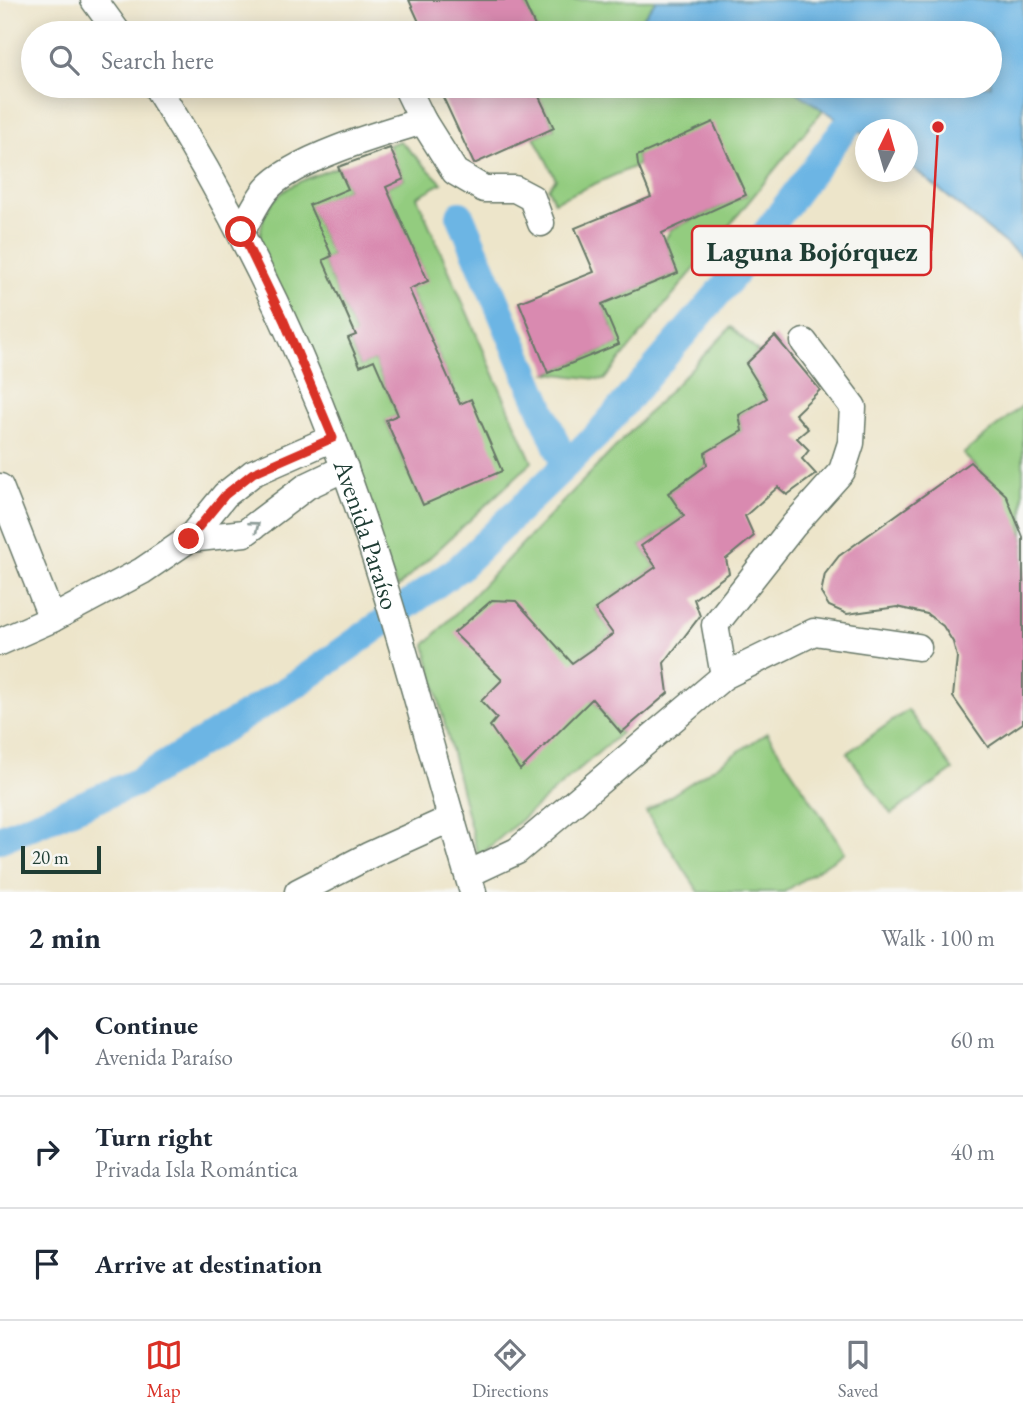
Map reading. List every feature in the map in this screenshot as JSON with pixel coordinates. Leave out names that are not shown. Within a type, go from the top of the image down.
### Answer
[{"type":"street","points":[[94,0],[109,21]]},
{"type":"street","name":"Avenida Paraíso","points":[[163,98],[241,232],[284,321],[345,468],[404,651],[471,883]]},
{"type":"street","points":[[412,98],[455,172],[484,188],[515,190],[532,198],[541,223]]},
{"type":"street","points":[[241,232],[266,190],[301,164],[383,132],[423,121]]},
{"type":"street","points":[[724,676],[715,625],[794,525],[842,471],[851,443],[853,407],[804,342]]},
{"type":"street","points":[[0,642],[52,619],[142,571],[189,539],[225,495],[253,473],[333,438]]},
{"type":"street","points":[[189,539],[245,533],[307,486],[345,468]]},
{"type":"street","points":[[0,487],[52,619]]},
{"type":"street","points":[[471,883],[517,851],[724,676],[814,632],[918,648]]},
{"type":"street","points":[[298,892],[370,855],[452,818]]},
{"type":"green space","points":[[523,0],[656,0],[641,21],[533,21]]},
{"type":"green space","points":[[540,98],[806,98],[823,110],[604,380],[548,373],[619,344],[602,304],[678,273],[665,240],[671,229],[746,195],[637,156],[638,165],[554,202],[548,188],[556,179],[534,137],[554,128]]},
{"type":"green space","points":[[400,141],[442,183],[417,197],[532,462],[397,588],[259,242],[264,217],[278,196],[296,183],[338,167],[348,189],[310,206],[332,256],[323,260],[356,335],[348,339],[360,366],[374,360],[398,415],[386,421],[423,504],[460,404],[409,289],[427,280],[386,187],[404,179],[388,145]]},
{"type":"green space","points":[[731,327],[758,352],[746,364],[767,398],[739,415],[742,431],[705,453],[707,465],[668,493],[684,516],[641,546],[656,567],[595,609],[613,634],[577,659],[569,673],[621,733],[478,857],[425,645]]},
{"type":"green space","points":[[1023,405],[1023,585],[991,481],[963,454]]},
{"type":"green space","points":[[908,710],[953,770],[891,814],[847,753]]},
{"type":"green space","points":[[767,733],[845,852],[784,892],[699,892],[646,812]]},
{"type":"water","points":[[656,0],[1023,0],[1023,258],[918,172],[918,119],[855,119],[855,128],[806,98],[1002,98],[1002,21],[641,21]]},
{"type":"building","points":[[409,0],[523,0],[533,21],[419,21]]},
{"type":"building","points":[[443,98],[540,98],[554,128],[474,164]]},
{"type":"building","points":[[713,122],[746,195],[662,233],[678,273],[602,304],[619,344],[548,373],[519,302],[594,272],[575,228],[651,197],[637,156]]},
{"type":"building","points":[[390,148],[404,179],[386,187],[428,281],[409,289],[460,404],[471,399],[502,471],[423,505],[386,420],[398,415],[374,360],[360,366],[348,338],[356,335],[323,260],[332,256],[309,205],[348,189],[338,167]]},
{"type":"building","points":[[775,336],[820,390],[795,414],[808,429],[797,438],[809,450],[802,459],[816,474],[787,495],[778,487],[745,516],[754,536],[726,559],[729,573],[694,599],[700,616],[664,663],[668,693],[621,733],[592,699],[520,770],[490,726],[497,718],[481,701],[502,680],[454,633],[492,600],[516,601],[572,663],[613,634],[595,609],[656,567],[641,546],[684,516],[668,493],[707,465],[705,453],[742,431],[739,415],[767,398],[746,364]]},
{"type":"building","points":[[970,462],[1006,495],[1023,537],[1023,723],[988,747],[953,697],[957,657],[953,642],[943,626],[927,614],[897,607],[847,614],[829,606],[821,593],[825,574],[839,556]]},
{"type":"waterway","points":[[0,839],[135,783],[301,681],[459,568],[599,433],[734,275],[848,124]]},
{"type":"waterway","points":[[460,215],[565,465]]},
{"type":"place","name":"Laguna Bojórquez","points":[[938,127]]},
{"type":"route","points":[[189,539],[225,495],[253,473],[333,438],[284,321],[241,232]]}]
